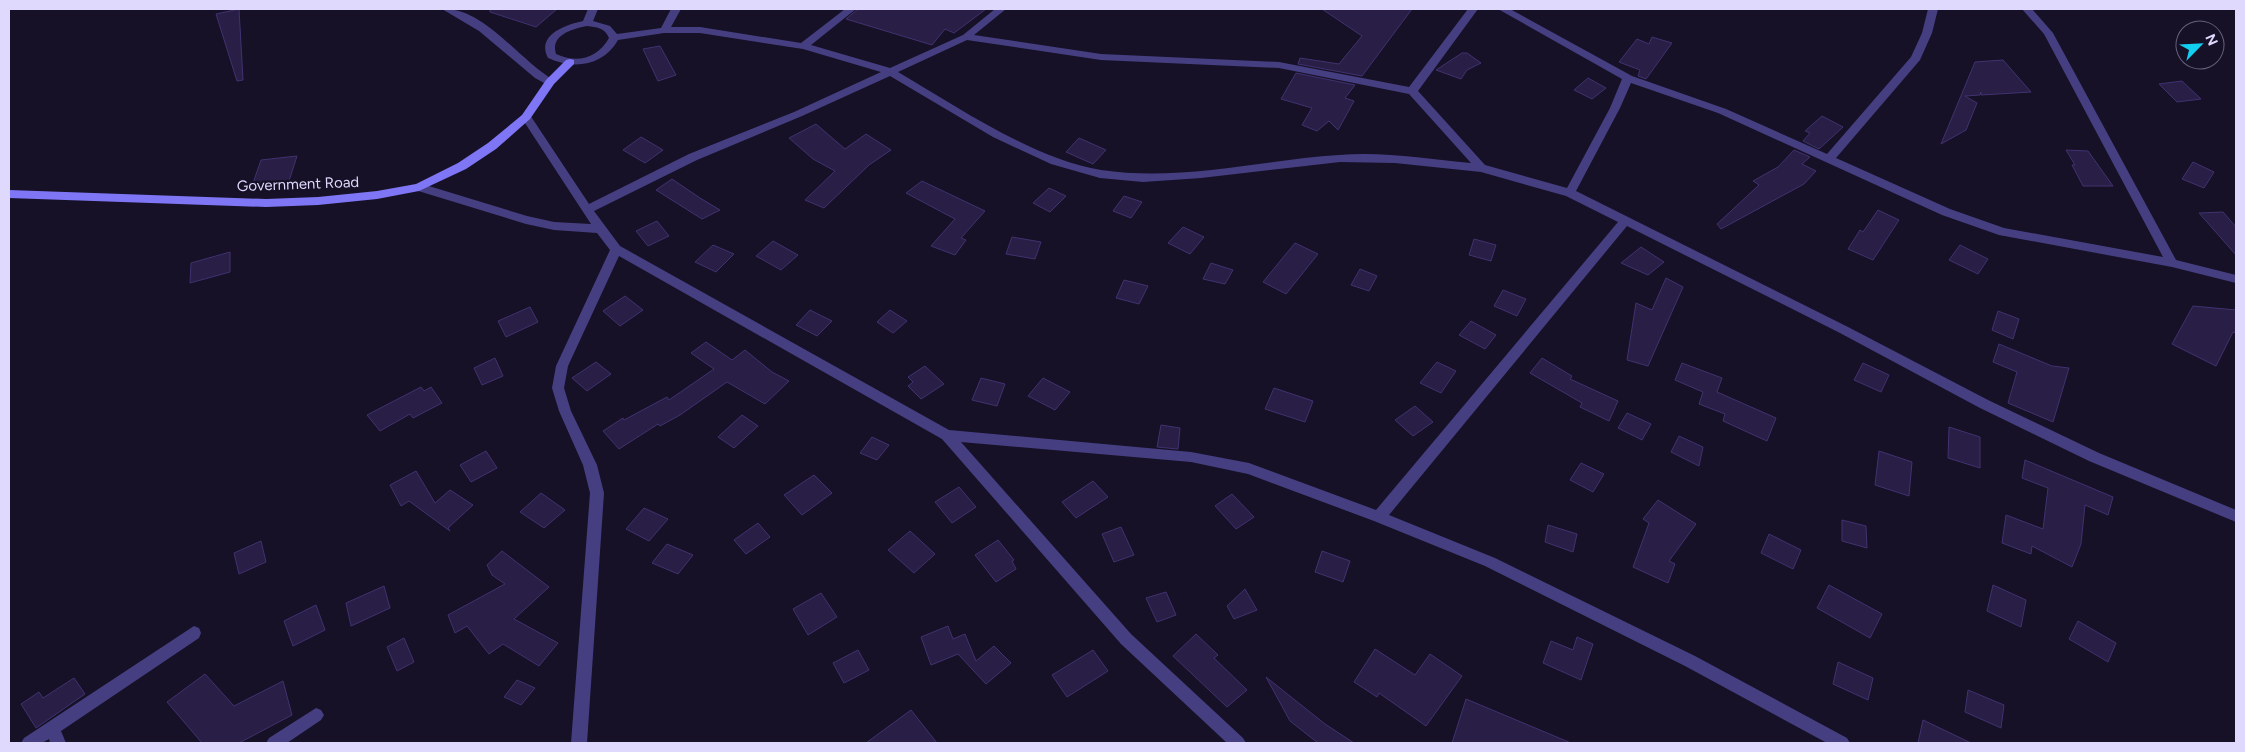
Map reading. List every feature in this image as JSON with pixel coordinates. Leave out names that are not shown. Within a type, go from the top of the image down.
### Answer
[{"type":"street","points":[[446,9],[458,12],[476,24],[539,76],[550,82]]},
{"type":"street","points":[[587,24],[593,9]]},
{"type":"street","points":[[664,30],[676,9]]},
{"type":"street","points":[[803,46],[852,9]]},
{"type":"street","points":[[588,209],[693,157],[891,72],[966,37],[1001,9]]},
{"type":"street","points":[[1412,92],[1473,9]]},
{"type":"street","points":[[1503,9],[1628,78],[1722,111],[1830,158],[1946,212],[2003,232],[2172,263],[2236,279]]},
{"type":"street","points":[[1830,158],[1916,58],[1927,33],[1933,9]]},
{"type":"street","points":[[2027,9],[2048,33],[2172,263]]},
{"type":"street","points":[[587,24],[606,27],[612,32],[614,38],[611,47],[600,56],[586,61],[570,62],[552,56],[549,50],[550,42],[564,30],[587,24]]},
{"type":"street","points":[[614,38],[664,30],[738,34],[803,46],[891,72],[998,135],[1055,160],[1100,174],[1143,178],[1201,174],[1340,158],[1395,159],[1481,168],[1570,193],[1624,222],[1819,317],[1984,404],[2094,457],[2236,516]]},
{"type":"street","points":[[966,37],[1101,57],[1279,65],[1412,92],[1481,168]]},
{"type":"street","name":"Government Road","points":[[9,194],[266,203],[318,201],[377,195],[419,186],[477,156],[526,117],[550,82],[570,62]]},
{"type":"street","points":[[1570,193],[1615,108],[1628,78]]},
{"type":"street","points":[[526,117],[600,229],[616,249],[947,435],[1126,639],[1238,743]]},
{"type":"street","points":[[419,186],[526,220],[554,226],[600,229]]},
{"type":"street","points":[[1379,517],[1624,222]]},
{"type":"street","points":[[579,743],[597,493],[590,465],[565,411],[558,388],[562,366],[616,249]]},
{"type":"street","points":[[947,435],[1191,457],[1249,469],[1379,517],[1490,562],[1690,661],[1842,743]]},
{"type":"street","points":[[29,743],[194,633]]},
{"type":"street","points":[[274,743],[316,715]]},
{"type":"street","points":[[52,728],[58,743]]},
{"type":"building","points":[[239,9],[243,80],[237,81],[216,14]]},
{"type":"building","points":[[490,9],[557,9],[536,27],[490,12]]},
{"type":"building","points":[[858,9],[986,9],[954,33],[945,29],[932,45],[846,19]]},
{"type":"building","points":[[1322,9],[1412,9],[1362,76],[1298,64],[1300,58],[1339,64],[1362,36]]},
{"type":"building","points":[[1652,37],[1672,43],[1646,79],[1638,76],[1640,70],[1619,62],[1637,39],[1649,44]]},
{"type":"building","points":[[660,46],[676,75],[658,81],[643,49]]},
{"type":"building","points":[[1462,53],[1467,53],[1481,63],[1467,70],[1461,79],[1436,70]]},
{"type":"building","points":[[2003,60],[2031,92],[1981,95],[1981,92],[1980,95],[1965,96],[1977,103],[1966,130],[1941,144],[1975,62]]},
{"type":"building","points":[[1296,73],[1355,85],[1345,98],[1354,101],[1338,130],[1329,121],[1317,131],[1302,125],[1312,108],[1281,99]]},
{"type":"building","points":[[1588,78],[1606,88],[1592,99],[1574,90]]},
{"type":"building","points":[[2182,81],[2201,99],[2177,102],[2159,84]]},
{"type":"building","points":[[1822,116],[1843,127],[1819,149],[1803,141],[1810,133],[1805,131]]},
{"type":"building","points":[[816,124],[845,149],[866,134],[891,150],[869,165],[824,208],[805,200],[835,171],[813,159],[789,138]]},
{"type":"building","points":[[641,137],[663,150],[645,163],[623,150]]},
{"type":"building","points":[[1079,138],[1106,150],[1093,164],[1066,152]]},
{"type":"building","points":[[1794,150],[1810,157],[1802,164],[1816,171],[1804,184],[1721,229],[1717,224],[1759,185],[1753,181],[1778,167]]},
{"type":"building","points":[[2066,150],[2088,151],[2113,186],[2083,186],[2072,165],[2075,165]]},
{"type":"building","points":[[297,156],[289,181],[252,186],[261,160]]},
{"type":"building","points":[[2193,162],[2214,172],[2204,188],[2182,179]]},
{"type":"building","points":[[672,179],[720,210],[702,219],[656,190]]},
{"type":"building","points":[[922,181],[985,211],[961,238],[966,240],[955,255],[931,246],[955,219],[906,193]]},
{"type":"building","points":[[1049,188],[1066,196],[1050,212],[1033,203]]},
{"type":"building","points":[[1124,196],[1142,202],[1131,218],[1113,211]]},
{"type":"building","points":[[1878,210],[1899,220],[1873,260],[1848,249],[1860,230],[1863,232]]},
{"type":"building","points":[[2223,212],[2236,227],[2236,255],[2199,213]]},
{"type":"building","points":[[657,221],[669,236],[648,246],[636,231]]},
{"type":"building","points":[[1183,227],[1204,237],[1190,254],[1168,243]]},
{"type":"building","points":[[1012,237],[1041,242],[1035,259],[1006,254]]},
{"type":"building","points":[[1474,239],[1496,245],[1491,261],[1469,255]]},
{"type":"building","points":[[773,241],[798,255],[781,270],[756,256]]},
{"type":"building","points":[[1295,243],[1318,254],[1286,294],[1263,282]]},
{"type":"building","points":[[713,245],[734,254],[716,272],[695,262]]},
{"type":"building","points":[[1960,245],[1988,259],[1978,274],[1949,260]]},
{"type":"building","points":[[1641,247],[1664,262],[1648,275],[1621,263]]},
{"type":"building","points":[[230,252],[230,272],[190,283],[191,263]]},
{"type":"building","points":[[1211,263],[1233,270],[1225,284],[1203,279]]},
{"type":"building","points":[[1360,269],[1377,276],[1369,291],[1351,285]]},
{"type":"building","points":[[1666,278],[1683,287],[1648,366],[1627,360],[1636,303],[1652,310]]},
{"type":"building","points":[[1124,280],[1148,286],[1139,304],[1116,298]]},
{"type":"building","points":[[1503,290],[1526,299],[1517,316],[1494,306]]},
{"type":"building","points":[[625,296],[643,310],[620,326],[603,311]]},
{"type":"building","points":[[2193,306],[2236,310],[2236,333],[2233,332],[2216,366],[2172,344]]},
{"type":"building","points":[[530,307],[538,322],[506,337],[498,321]]},
{"type":"building","points":[[810,310],[832,321],[817,336],[796,325]]},
{"type":"building","points":[[890,310],[907,321],[893,333],[877,322]]},
{"type":"building","points":[[1998,311],[2019,319],[2013,339],[1992,330]]},
{"type":"building","points":[[1471,321],[1496,335],[1485,349],[1459,335]]},
{"type":"building","points":[[706,342],[732,360],[745,350],[772,372],[789,381],[765,404],[727,382],[680,415],[660,426],[658,424],[619,449],[603,431],[623,418],[624,420],[667,397],[669,400],[714,369],[691,353]]},
{"type":"building","points":[[1999,344],[2052,366],[2069,368],[2053,422],[2008,403],[2017,372],[1993,362]]},
{"type":"building","points":[[495,358],[503,376],[482,385],[474,368]]},
{"type":"building","points":[[1542,358],[1572,376],[1570,379],[1618,401],[1609,421],[1580,407],[1582,403],[1530,373]]},
{"type":"building","points":[[596,362],[611,374],[587,391],[572,378]]},
{"type":"building","points":[[1437,362],[1456,371],[1441,393],[1420,383]]},
{"type":"building","points":[[1682,363],[1722,378],[1717,392],[1776,418],[1767,441],[1723,421],[1725,414],[1699,404],[1703,392],[1675,380]]},
{"type":"building","points":[[1863,363],[1889,375],[1881,392],[1854,380]]},
{"type":"building","points":[[925,366],[944,384],[921,399],[908,386],[913,382],[908,377]]},
{"type":"building","points":[[981,378],[1005,384],[997,406],[972,400]]},
{"type":"building","points":[[1043,378],[1070,392],[1055,410],[1028,396]]},
{"type":"building","points":[[421,387],[424,391],[431,387],[442,403],[413,418],[410,414],[380,431],[367,415]]},
{"type":"building","points":[[1274,388],[1313,401],[1305,422],[1265,409]]},
{"type":"building","points":[[1415,406],[1433,422],[1413,436],[1395,420]]},
{"type":"building","points":[[1627,413],[1651,424],[1642,440],[1618,428]]},
{"type":"building","points":[[742,415],[758,426],[734,448],[718,437]]},
{"type":"building","points":[[1161,425],[1180,428],[1178,449],[1157,447]]},
{"type":"building","points":[[1949,427],[1980,437],[1980,468],[1948,458]]},
{"type":"building","points":[[1679,436],[1703,447],[1699,466],[1671,452]]},
{"type":"building","points":[[872,437],[889,445],[877,460],[860,453]]},
{"type":"building","points":[[486,451],[497,468],[471,482],[460,465]]},
{"type":"building","points":[[1879,451],[1912,462],[1909,496],[1875,485]]},
{"type":"building","points":[[2025,460],[2113,497],[2108,515],[2085,505],[2081,544],[2072,567],[2032,546],[2031,554],[2002,543],[2006,515],[2043,529],[2048,488],[2022,478]]},
{"type":"building","points":[[1581,463],[1604,474],[1593,492],[1570,480]]},
{"type":"building","points":[[416,471],[435,503],[450,490],[473,505],[448,528],[450,531],[409,501],[401,506],[390,485]]},
{"type":"building","points":[[814,475],[832,493],[802,515],[784,495]]},
{"type":"building","points":[[1093,481],[1108,497],[1076,518],[1062,502]]},
{"type":"building","points":[[959,487],[976,507],[952,523],[935,502]]},
{"type":"building","points":[[541,493],[565,510],[544,528],[520,512]]},
{"type":"building","points":[[1232,494],[1254,517],[1236,529],[1215,506]]},
{"type":"building","points":[[1658,500],[1696,524],[1669,561],[1675,564],[1668,583],[1633,567],[1649,523],[1643,519]]},
{"type":"building","points":[[644,508],[668,519],[649,541],[626,529]]},
{"type":"building","points":[[1842,520],[1866,526],[1867,548],[1842,541]]},
{"type":"building","points":[[758,523],[770,537],[746,554],[734,540]]},
{"type":"building","points":[[1548,525],[1577,534],[1573,552],[1545,542]]},
{"type":"building","points":[[1121,527],[1134,555],[1114,562],[1102,534]]},
{"type":"building","points":[[910,531],[935,554],[914,573],[888,550]]},
{"type":"building","points":[[1769,534],[1801,550],[1793,569],[1761,553]]},
{"type":"building","points":[[998,540],[1014,560],[1012,561],[1016,569],[996,582],[975,555]]},
{"type":"building","points":[[261,541],[266,562],[239,574],[234,553]]},
{"type":"building","points":[[667,544],[693,555],[678,574],[652,563]]},
{"type":"building","points":[[502,551],[549,587],[514,619],[558,643],[539,666],[503,644],[489,654],[467,626],[455,633],[448,615],[505,584],[492,575],[487,565]]},
{"type":"building","points":[[1322,551],[1350,561],[1343,582],[1315,572]]},
{"type":"building","points":[[1829,585],[1882,614],[1870,638],[1817,608]]},
{"type":"building","points":[[1993,585],[2026,600],[2021,627],[1987,611]]},
{"type":"building","points":[[384,586],[390,608],[351,626],[346,603]]},
{"type":"building","points":[[1245,589],[1257,610],[1234,619],[1227,606]]},
{"type":"building","points":[[1166,592],[1176,615],[1157,622],[1146,598]]},
{"type":"building","points":[[821,593],[837,617],[808,635],[793,609]]},
{"type":"building","points":[[316,605],[325,630],[293,646],[284,621]]},
{"type":"building","points":[[2078,621],[2116,643],[2108,662],[2069,639]]},
{"type":"building","points":[[948,626],[953,639],[965,634],[976,661],[994,646],[1011,663],[986,684],[958,654],[931,665],[921,637]]},
{"type":"building","points":[[1196,634],[1218,655],[1214,658],[1247,690],[1227,707],[1173,656]]},
{"type":"building","points":[[1577,637],[1593,644],[1581,680],[1543,663],[1551,641],[1573,650]]},
{"type":"building","points":[[404,638],[414,662],[397,671],[387,647]]},
{"type":"building","points":[[1375,649],[1415,675],[1430,654],[1462,676],[1426,726],[1379,693],[1377,697],[1354,682]]},
{"type":"building","points":[[858,650],[869,670],[844,683],[833,663]]},
{"type":"building","points":[[1093,650],[1108,671],[1067,697],[1052,675]]},
{"type":"building","points":[[1838,662],[1873,678],[1868,700],[1833,684]]},
{"type":"building","points":[[205,674],[234,706],[283,681],[292,715],[239,743],[202,743],[167,702]]},
{"type":"building","points":[[1266,677],[1325,724],[1354,743],[1318,743],[1290,721]]},
{"type":"building","points":[[74,678],[85,694],[36,728],[21,704],[39,692],[43,698]]},
{"type":"building","points":[[517,680],[535,688],[521,705],[504,697]]},
{"type":"building","points":[[1968,690],[2004,705],[2001,728],[1965,712]]},
{"type":"building","points":[[1466,699],[1571,743],[1452,743]]},
{"type":"building","points":[[911,710],[937,743],[866,743]]},
{"type":"building","points":[[1923,720],[1971,743],[1918,743]]}]
